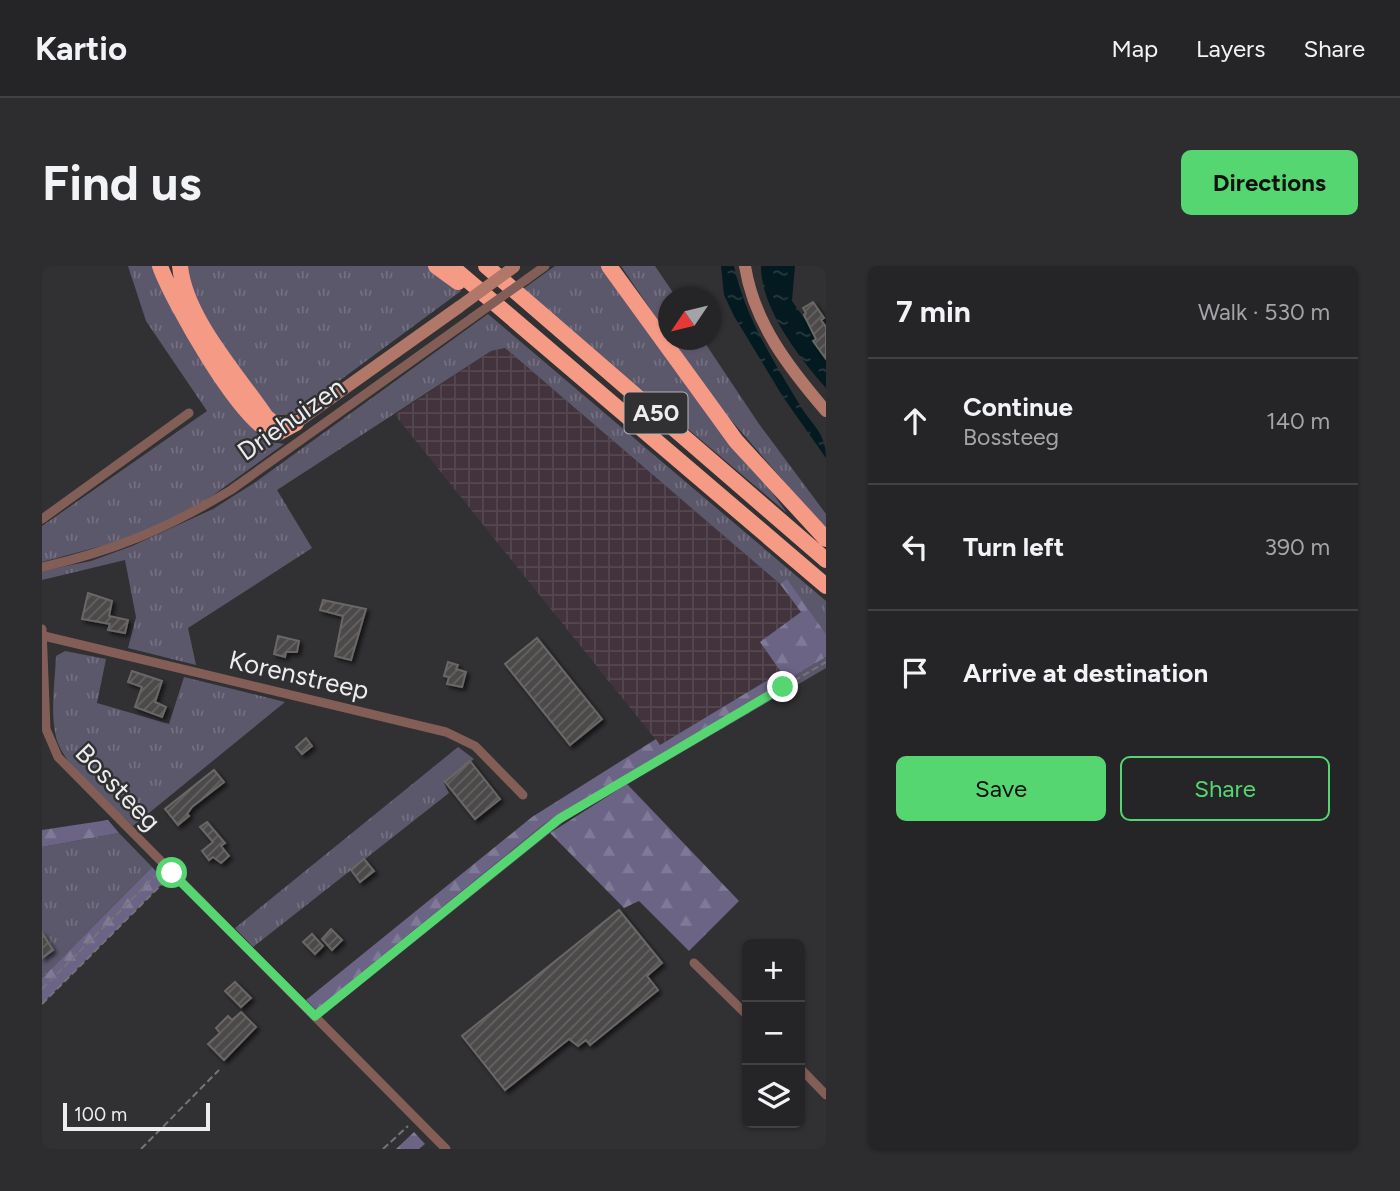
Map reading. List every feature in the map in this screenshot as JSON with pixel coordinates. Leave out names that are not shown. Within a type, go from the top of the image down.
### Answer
[{"type":"highway","points":[[160,266],[183,318],[256,423],[276,434],[296,423]]},
{"type":"highway","points":[[180,266],[185,290],[196,314],[266,417],[279,426],[296,423]]},
{"type":"highway","name":"A50","points":[[436,266],[507,314]]},
{"type":"highway","name":"A50","points":[[451,266],[826,586]]},
{"type":"highway","name":"A50","points":[[486,266],[826,560]]},
{"type":"highway","name":"A50","points":[[609,266],[736,441],[826,539]]},
{"type":"main road","points":[[745,266],[748,288],[779,354],[826,411]]},
{"type":"main road","name":"Driehuizen","points":[[296,423],[515,267]]},
{"type":"street","name":"Driehuizen","points":[[42,567],[131,543],[189,515],[230,490],[545,266]]},
{"type":"street","points":[[42,519],[189,413]]},
{"type":"street","name":"Korenstreep","points":[[43,632],[446,732],[475,746],[523,795]]},
{"type":"street","name":"Bossteeg","points":[[43,632],[46,729],[50,744],[66,766],[446,1149]]},
{"type":"street","points":[[694,963],[742,1010]]},
{"type":"street","points":[[805,1073],[826,1095]]},
{"type":"path","points":[[315,1016],[559,819],[826,662]]},
{"type":"path","points":[[42,989],[169,870]]},
{"type":"path","points":[[42,1004],[169,870]]},
{"type":"path","points":[[141,1149],[219,1070]]},
{"type":"path","points":[[383,1149],[416,1119]]},
{"type":"shaded area","points":[[505,348],[780,584],[801,612],[781,672],[660,745],[395,415],[491,351]]},
{"type":"green space","points":[[128,266],[156,266],[236,404],[262,440],[284,444],[187,514],[135,537],[42,562],[42,526],[207,411],[146,321]]},
{"type":"green space","points":[[185,266],[430,266],[461,291],[293,415],[274,415],[198,311]]},
{"type":"green space","points":[[555,266],[608,266],[658,335],[658,350],[669,350],[787,513],[523,289]]},
{"type":"green space","points":[[621,266],[655,266],[669,287],[658,287],[658,320]]},
{"type":"green space","points":[[488,314],[826,601],[826,634],[787,580],[780,584],[505,348],[491,351],[277,490],[312,548],[188,628],[196,665],[128,648],[136,617],[125,560],[42,580],[42,571],[91,561],[132,546],[213,509],[257,481]]},
{"type":"green space","points":[[679,350],[710,350],[759,424],[826,514],[826,530],[718,405]]},
{"type":"green space","points":[[787,579],[826,634],[826,657],[544,824],[316,1010],[306,1000],[532,817],[656,739],[660,745],[781,672],[760,642],[801,612],[780,584]]},
{"type":"green space","points":[[65,651],[106,659],[97,703],[169,724],[184,677],[285,702],[133,826],[78,773],[60,749],[54,727],[53,696],[56,656]]},
{"type":"green space","points":[[826,657],[826,668],[566,820],[322,1016],[316,1010],[544,824]]},
{"type":"green space","points":[[458,747],[474,759],[444,783],[449,793],[253,947],[235,928]]},
{"type":"green space","points":[[627,784],[739,901],[689,951],[639,901],[624,908],[550,833]]},
{"type":"green space","points":[[108,820],[119,833],[42,847],[42,830]]},
{"type":"green space","points":[[119,833],[152,867],[42,978],[42,847]]},
{"type":"green space","points":[[152,867],[165,881],[42,1004],[42,978]]},
{"type":"green space","points":[[414,1132],[425,1144],[419,1149],[396,1149]]},
{"type":"water","points":[[721,266],[734,266],[752,320],[788,386],[820,434],[826,458],[783,397],[734,316],[724,295]]},
{"type":"water","points":[[761,266],[795,266],[792,301],[826,349],[826,388],[783,332],[767,299]]},
{"type":"building","points":[[813,302],[824,318],[821,320],[826,327],[826,359],[813,341],[816,339],[804,315],[806,313],[803,308]]},
{"type":"building","points":[[88,593],[112,601],[109,616],[128,620],[125,633],[108,630],[110,624],[82,619]]},
{"type":"building","points":[[323,600],[366,609],[351,660],[335,656],[343,616],[320,610]]},
{"type":"building","points":[[278,636],[299,641],[297,652],[286,652],[285,657],[274,654]]},
{"type":"building","points":[[537,638],[602,719],[570,745],[505,664]]},
{"type":"building","points":[[448,662],[458,665],[456,669],[466,672],[462,687],[447,684],[449,677],[444,676]]},
{"type":"building","points":[[132,671],[162,681],[155,702],[166,707],[162,717],[135,707],[142,687],[128,682]]},
{"type":"building","points":[[306,738],[312,746],[302,754],[296,747]]},
{"type":"building","points":[[470,761],[500,799],[475,819],[445,782]]},
{"type":"building","points":[[214,770],[224,782],[192,807],[187,814],[189,816],[178,825],[165,809]]},
{"type":"building","points":[[207,822],[225,843],[221,846],[229,856],[221,863],[213,857],[209,860],[202,851],[213,842],[200,827]]},
{"type":"building","points":[[364,859],[374,871],[360,882],[351,870]]},
{"type":"building","points":[[619,910],[662,963],[647,976],[658,990],[590,1045],[586,1040],[578,1046],[569,1039],[505,1090],[462,1036]]},
{"type":"building","points":[[331,929],[342,940],[332,950],[322,939]]},
{"type":"building","points":[[42,933],[53,950],[42,958]]},
{"type":"building","points":[[312,934],[323,946],[315,954],[303,942]]},
{"type":"building","points":[[235,982],[251,998],[241,1007],[225,991]]},
{"type":"building","points":[[241,1012],[256,1027],[224,1060],[208,1044],[220,1033],[216,1028],[228,1016],[232,1020]]},
{"type":"route","points":[[172,873],[315,1016],[559,819],[783,687]]}]
